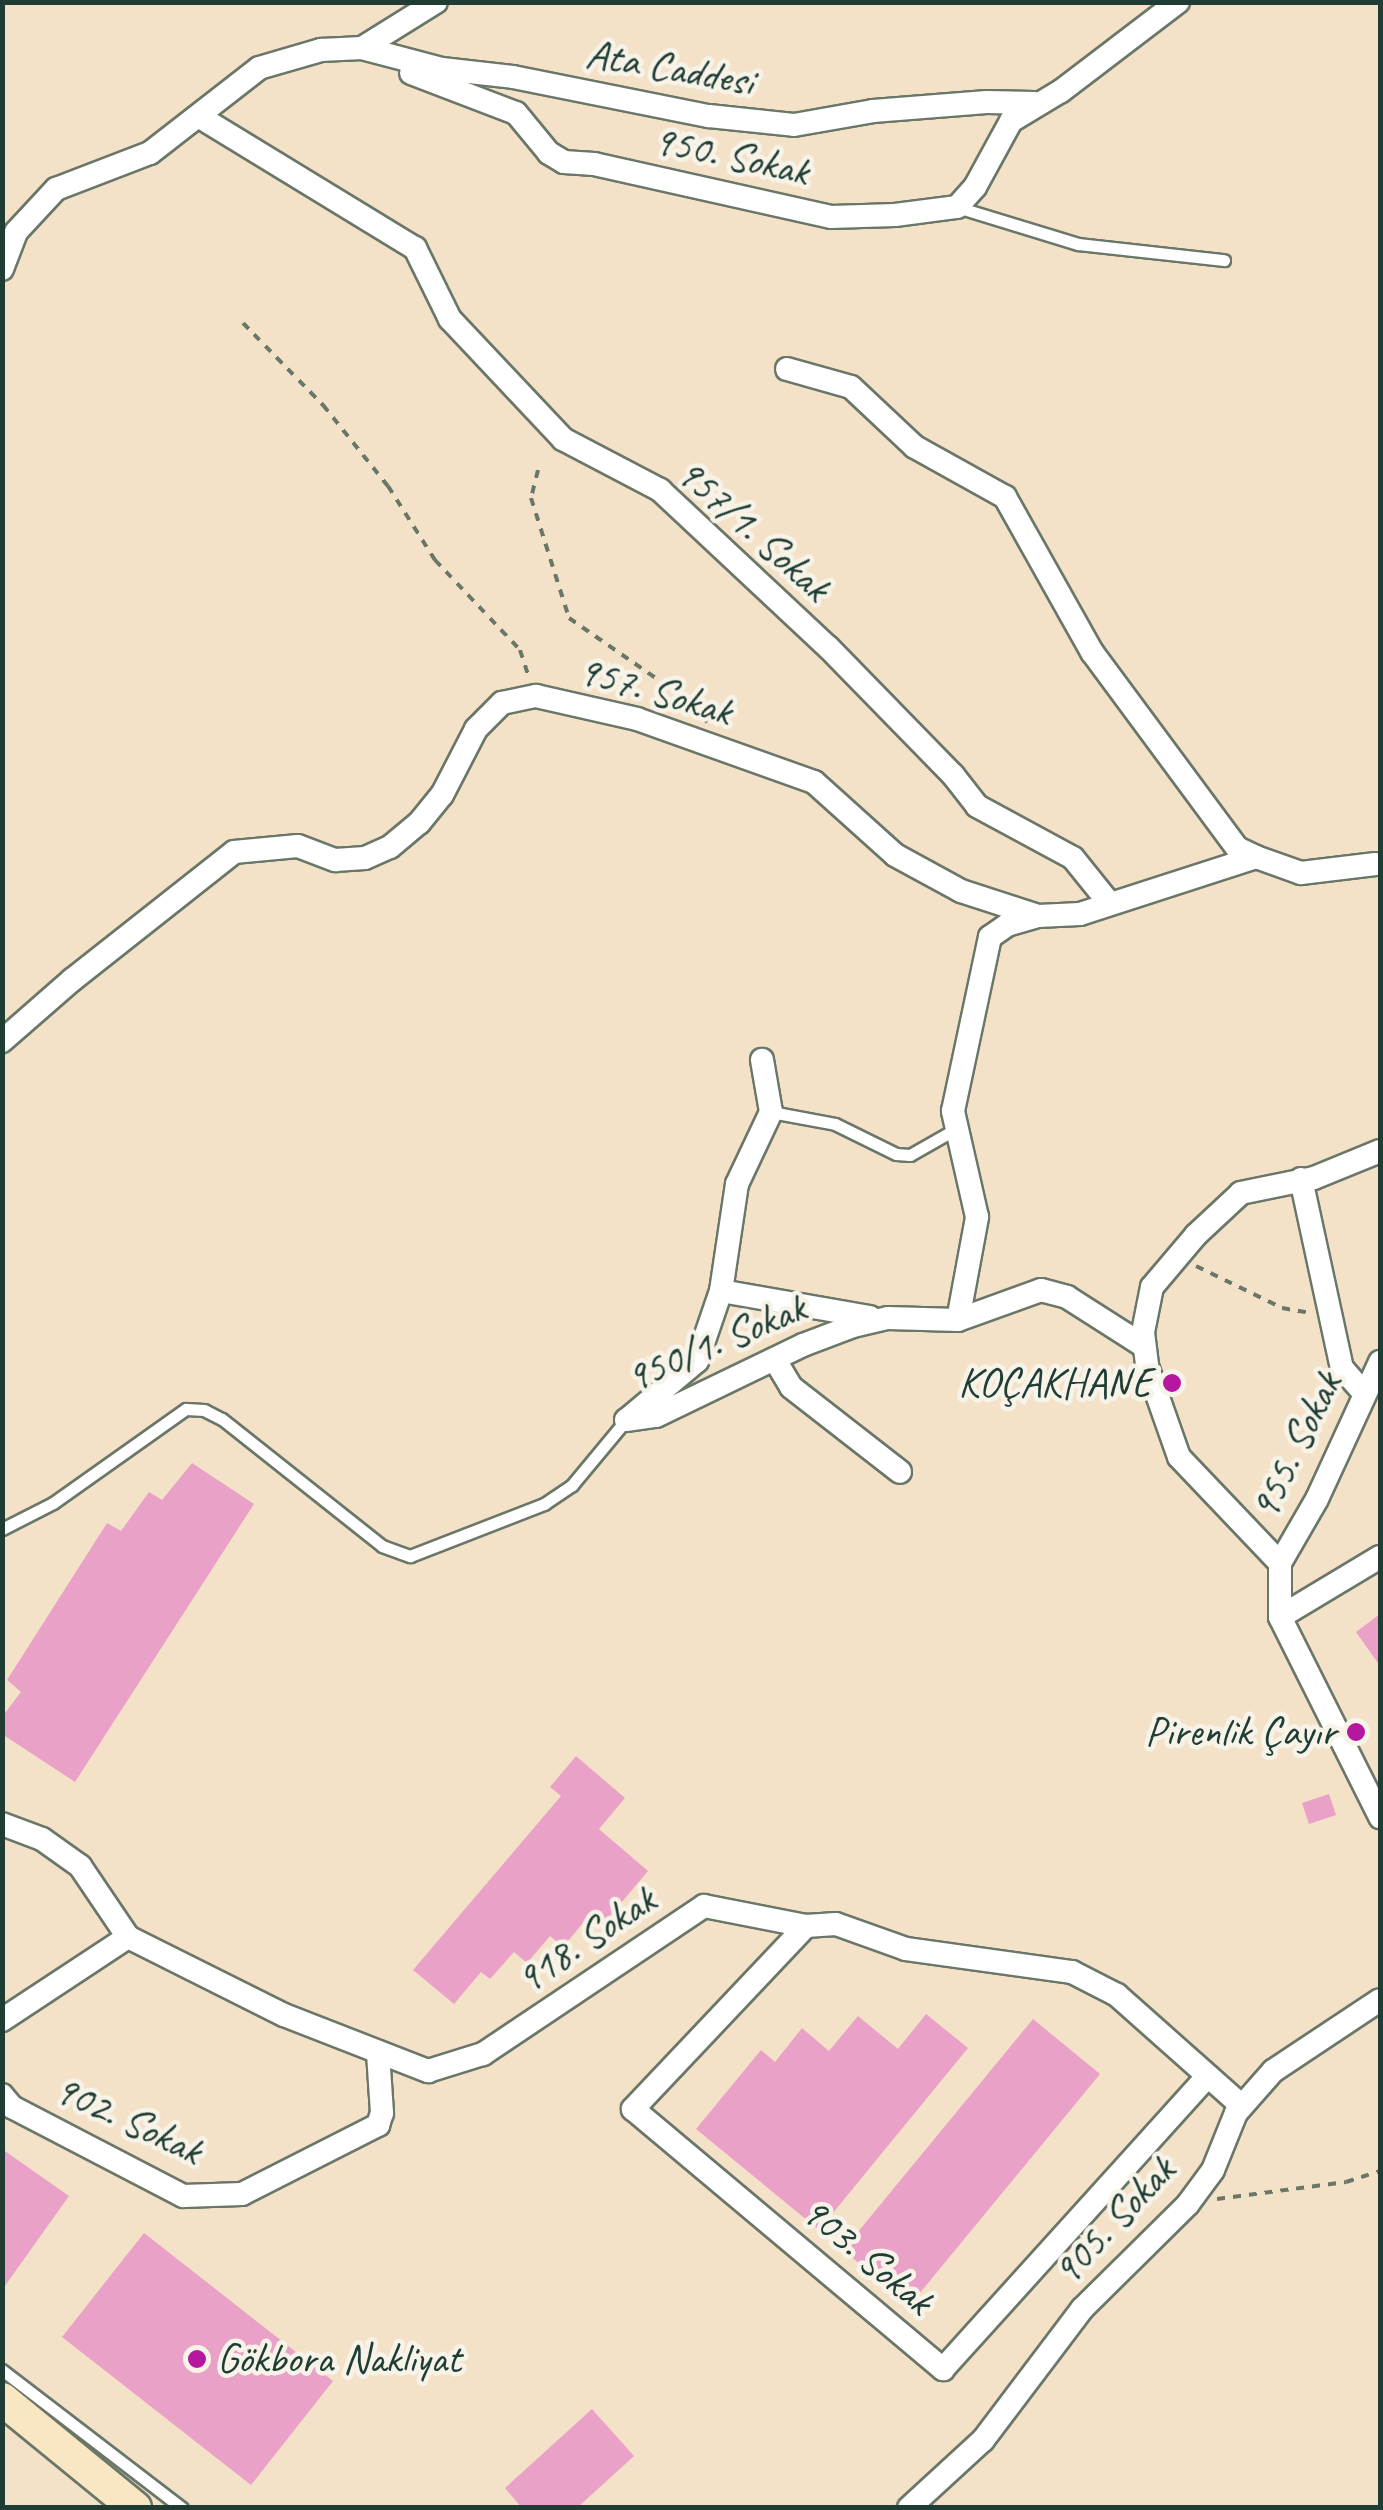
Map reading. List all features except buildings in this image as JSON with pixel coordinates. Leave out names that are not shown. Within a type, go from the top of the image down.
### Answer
[{"type":"street","points":[[362,48],[436,2]]},
{"type":"street","points":[[957,206],[975,187],[1011,121],[1061,91],[1178,2]]},
{"type":"street","name":"Ata Caddesi","points":[[200,118],[259,68],[297,56],[362,48],[394,58],[709,116],[794,126],[892,110],[1034,104]]},
{"type":"street","name":"950. Sokak","points":[[394,58],[406,71],[516,113],[549,153],[564,162],[594,164],[674,185],[832,216],[957,206]]},
{"type":"street","points":[[2,269],[16,232],[56,189],[150,154],[200,118]]},
{"type":"street","name":"957/1. Sokak","points":[[200,118],[414,248],[450,319],[563,439],[660,490],[828,648],[953,775],[977,806],[1073,858],[1110,904]]},
{"type":"street","points":[[787,369],[851,388],[915,447],[1005,497],[1092,652],[1237,848],[1300,873],[1379,868]]},
{"type":"street","name":"957. Sokak","points":[[2,1042],[72,980],[234,852],[298,846],[335,860],[366,858],[390,847],[419,824],[442,795],[476,729],[502,703],[536,696],[638,718],[814,782],[895,855],[961,891],[1038,916],[1080,914],[1256,857]]},
{"type":"street","points":[[958,1320],[976,1217],[971,1181],[954,1130],[953,1111],[990,937],[1007,925],[1038,916]]},
{"type":"street","points":[[626,1420],[697,1362],[721,1291],[737,1184],[771,1112],[762,1060]]},
{"type":"street","points":[[1380,1150],[1301,1179],[1242,1193],[1152,1287],[1144,1346],[1161,1416],[1179,1457],[1280,1563],[1280,1617],[1380,1817]]},
{"type":"street","points":[[1301,1179],[1342,1368],[1363,1392]]},
{"type":"street","name":"950/1. Sokak","points":[[626,1420],[656,1416],[853,1326],[888,1318],[958,1320],[1041,1290],[1067,1296],[1144,1346]]},
{"type":"street","points":[[721,1291],[888,1318]]},
{"type":"street","points":[[775,1360],[791,1387],[900,1472]]},
{"type":"street","name":"955. Sokak","points":[[1280,1563],[1317,1499],[1380,1362]]},
{"type":"street","points":[[1280,1617],[1380,1557]]},
{"type":"street","name":"918. Sokak","points":[[2,1824],[42,1839],[80,1866],[128,1937],[284,2015],[428,2071],[482,2054],[704,1906],[806,1926],[836,1924],[906,1948],[1072,1972],[1117,1995],[1242,2106]]},
{"type":"street","name":"903. Sokak","points":[[806,1926],[633,2109],[943,2369],[1208,2076]]},
{"type":"street","points":[[2,2020],[128,1937]]},
{"type":"street","name":"905. Sokak","points":[[909,2508],[983,2440],[1082,2308],[1188,2204],[1213,2170],[1242,2106],[1273,2071],[1380,2000]]},
{"type":"street","name":"902. Sokak","points":[[4,2100],[184,2196],[242,2194],[378,2125],[382,2112],[378,2052]]},
{"type":"street","points":[[2,2400],[135,2508]]},
{"type":"street","points":[[2,2409],[41,2430]]},
{"type":"lane","points":[[957,206],[1078,244],[1224,260]]},
{"type":"lane","points":[[771,1112],[835,1124],[896,1154],[910,1154],[954,1130]]},
{"type":"lane","name":"950/1. Sokak","points":[[2,1529],[53,1503],[186,1409],[204,1410],[222,1419],[382,1546],[410,1556],[544,1504],[572,1485],[626,1420]]},
{"type":"lane","points":[[2,2370],[182,2508]]},
{"type":"path","points":[[243,323],[322,405],[388,486],[435,560],[520,650],[536,696]]},
{"type":"path","points":[[538,470],[531,498],[569,618],[683,697],[710,726]]},
{"type":"path","points":[[1179,1256],[1282,1308],[1331,1317]]},
{"type":"path","points":[[1188,2204],[1346,2182],[1380,2171]]},
{"type":"place","name":"KOÇAKHANE","points":[[1172,1383]]},
{"type":"place","name":"Pirenlik Çayır","points":[[1356,1732]]},
{"type":"place","name":"Gökbora Nakliyat","points":[[197,2359]]}]
